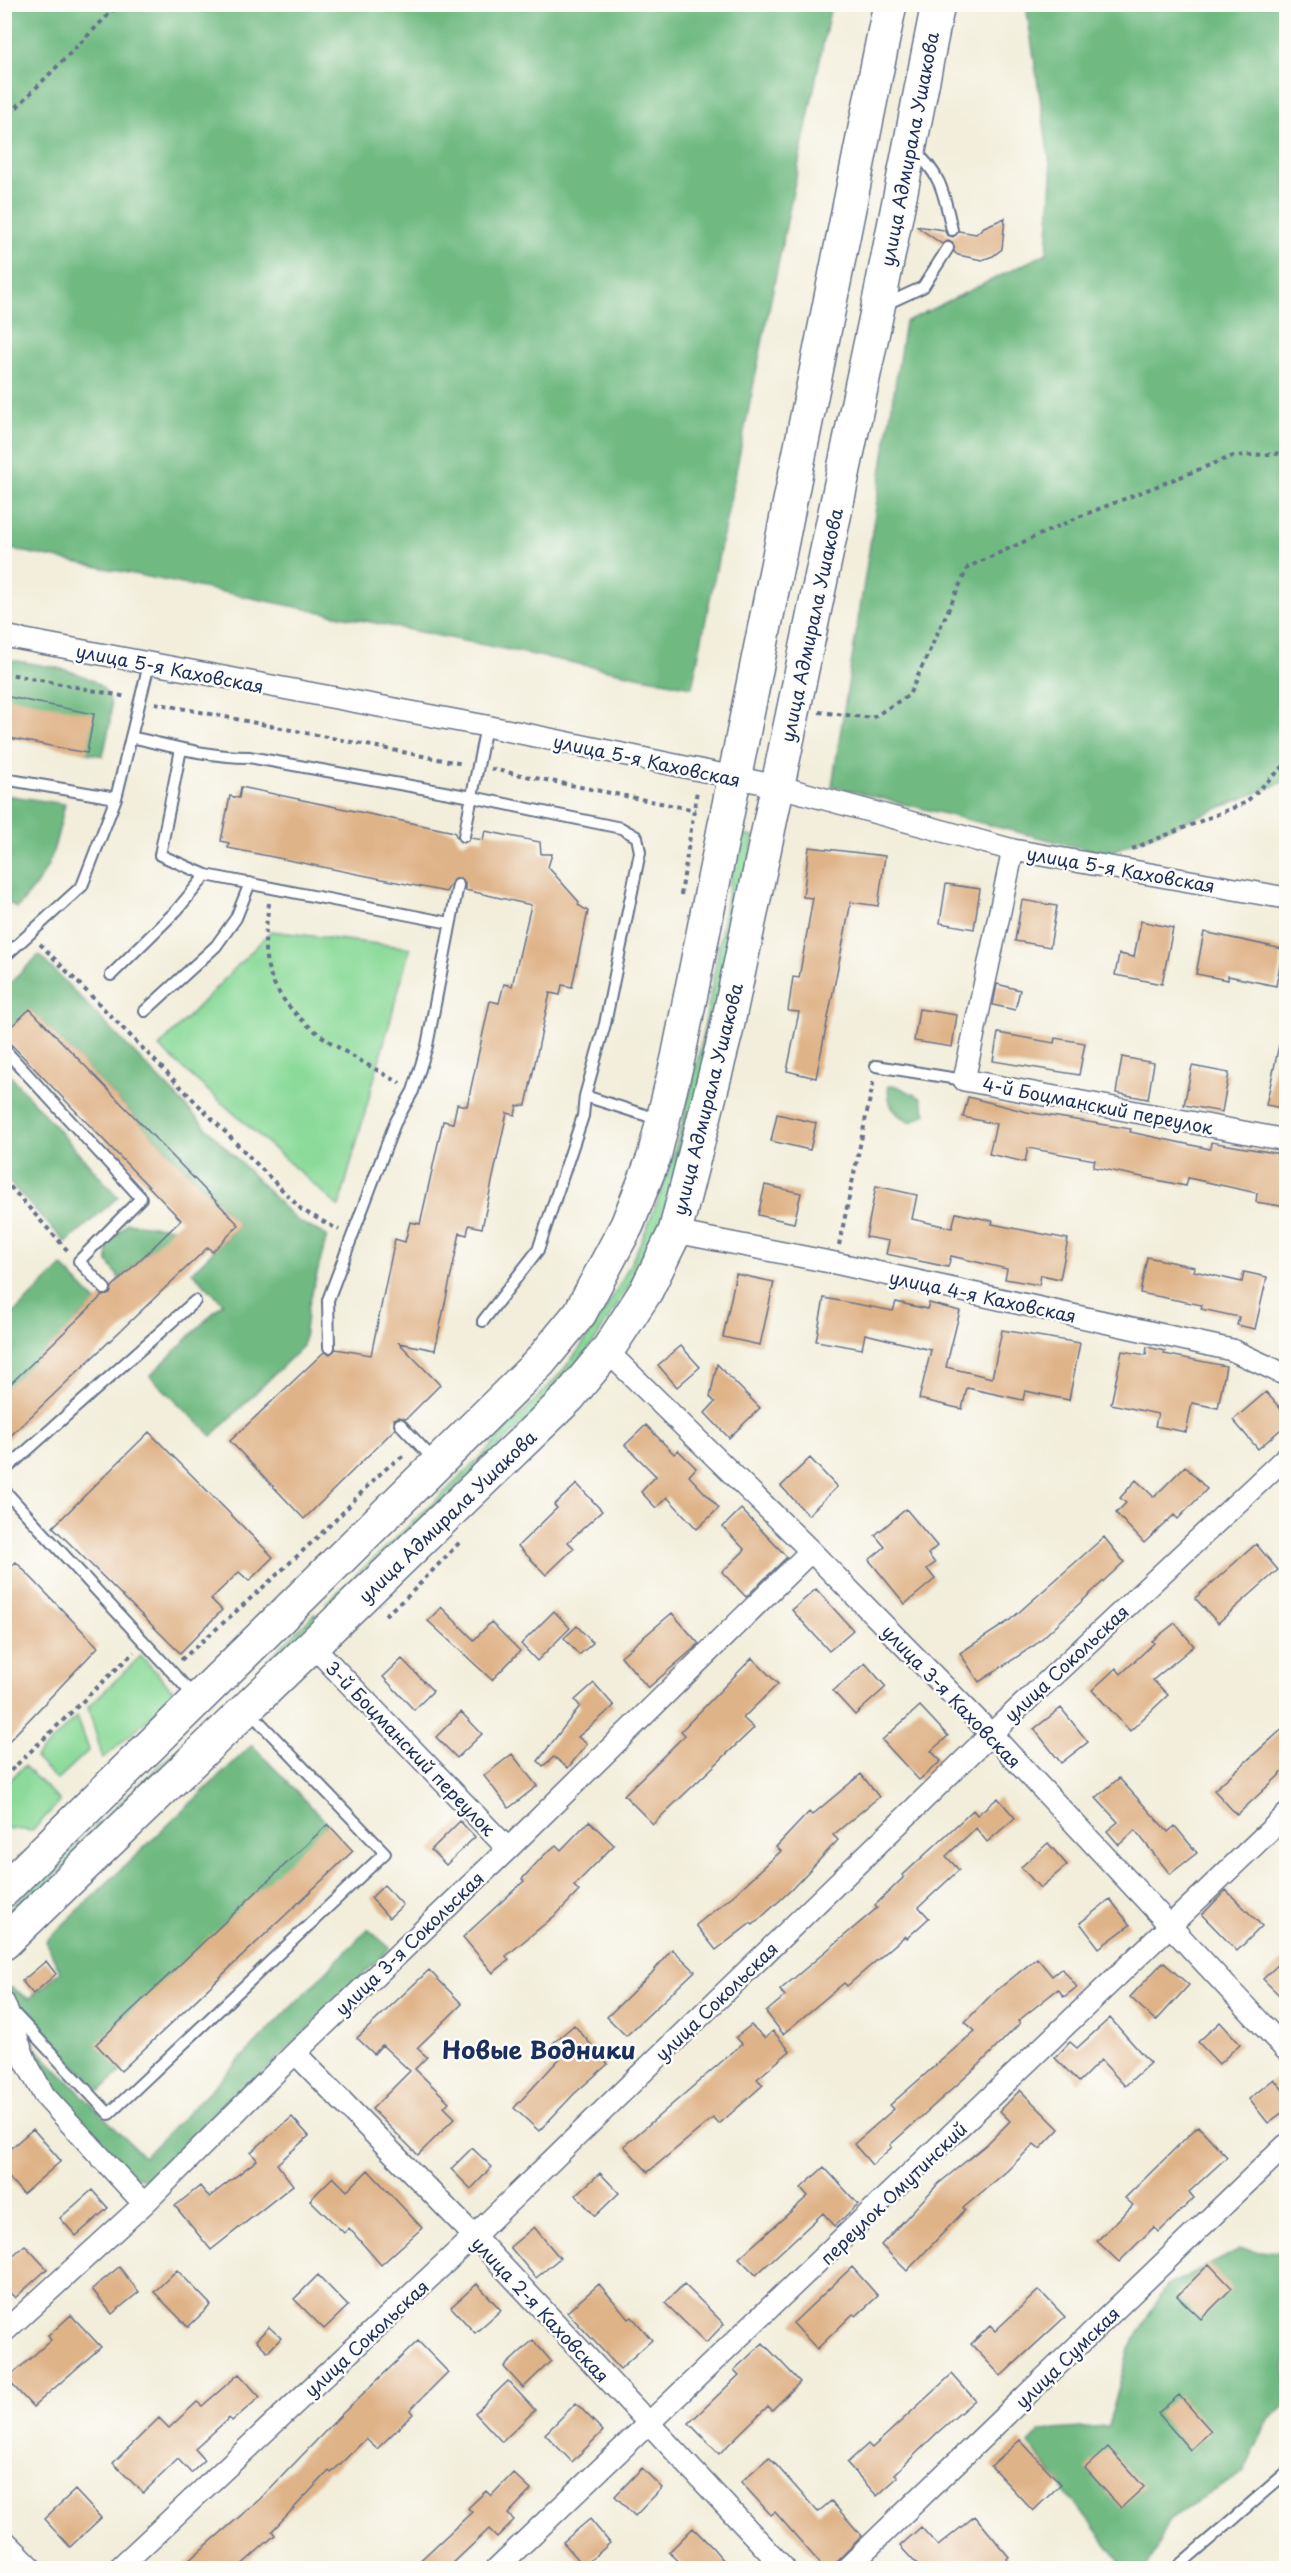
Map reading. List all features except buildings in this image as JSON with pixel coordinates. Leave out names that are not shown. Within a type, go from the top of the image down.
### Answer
[{"type":"main road","name":"улица Адмирала Ушакова","points":[[4,1890],[539,1364],[580,1313],[627,1226],[654,1157],[664,1118],[890,4]]},
{"type":"main road","name":"улица Адмирала Ушакова","points":[[4,1943],[256,1699],[314,1646],[569,1397],[607,1351],[646,1291],[675,1232],[726,1032],[878,307],[938,4]]},
{"type":"main road","points":[[238,1659],[256,1699]]},
{"type":"street","name":"улица 5-я Каховская","points":[[4,636],[486,726],[777,786],[1013,850],[1287,898]]},
{"type":"street","name":"4-й Боцманский переулок","points":[[1013,850],[964,1080],[1287,1140]]},
{"type":"street","name":"улица 4-я Каховская","points":[[675,1232],[836,1263],[1232,1350],[1287,1375]]},
{"type":"street","name":"улица 3-я Каховская","points":[[607,1351],[811,1551],[991,1734],[1287,2050]]},
{"type":"street","name":"улица Сокольская","points":[[119,2568],[474,2236],[991,1734],[1287,1457]]},
{"type":"street","name":"улица 3-я Сокольская","points":[[4,2332],[144,2204],[295,2053],[508,1849],[811,1551]]},
{"type":"street","name":"3-й Боцманский переулок","points":[[314,1646],[508,1849]]},
{"type":"street","name":"переулок Омутинский","points":[[497,2568],[649,2426],[1287,1815]]},
{"type":"street","points":[[5,2003],[26,2062],[44,2095],[144,2204]]},
{"type":"street","name":"улица 2-я Каховская","points":[[295,2053],[474,2236],[784,2568]]},
{"type":"street","name":"улица Сумская","points":[[847,2568],[1287,2145]]},
{"type":"street","points":[[4,2540],[32,2568]]},
{"type":"lane","points":[[909,146],[927,161],[941,182],[952,231]]},
{"type":"lane","points":[[878,307],[923,287],[948,248]]},
{"type":"lane","points":[[4,957],[82,886],[116,798],[149,664]]},
{"type":"lane","points":[[464,836],[486,726]]},
{"type":"lane","points":[[131,737],[181,749],[227,757],[249,757],[472,797],[621,828],[637,837],[640,852],[605,1024],[585,1096],[582,1116],[538,1250],[483,1321]]},
{"type":"lane","points":[[181,749],[160,855],[206,875],[450,923]]},
{"type":"lane","points":[[4,779],[116,798]]},
{"type":"lane","points":[[111,975],[177,910],[206,875]]},
{"type":"lane","points":[[145,1011],[216,946],[236,918],[250,884]]},
{"type":"lane","points":[[328,1347],[328,1300],[350,1236],[367,1201],[395,1123],[413,1091],[428,1046],[459,885]]},
{"type":"lane","points":[[4,1049],[141,1198],[79,1261],[105,1289]]},
{"type":"lane","points":[[876,1065],[964,1080]]},
{"type":"lane","points":[[585,1096],[648,1116],[664,1118]]},
{"type":"lane","points":[[4,1471],[195,1301]]},
{"type":"lane","points":[[400,1424],[437,1463]]},
{"type":"lane","points":[[4,1490],[196,1699]]},
{"type":"lane","points":[[5,2003],[109,2114],[385,1853],[256,1699]]},
{"type":"lane","points":[[1176,2568],[1287,2472]]},
{"type":"path","points":[[4,120],[119,4]]},
{"type":"path","points":[[816,711],[872,717],[909,695],[968,567],[1081,516],[1233,456],[1287,453]]},
{"type":"path","points":[[4,673],[726,817]]},
{"type":"path","points":[[1095,864],[1245,803],[1287,764]]},
{"type":"path","points":[[270,888],[265,951],[275,983],[289,1007],[303,1023],[413,1091]]},
{"type":"path","points":[[30,933],[302,1210],[350,1236]]},
{"type":"path","points":[[836,1263],[876,1065]]},
{"type":"path","points":[[4,1180],[57,1242],[79,1261]]},
{"type":"path","points":[[4,1777],[143,1643]]},
{"type":"green space","points":[[4,5],[831,5],[692,687],[5,548]]},
{"type":"green space","points":[[1026,5],[1286,5],[1286,781],[1105,854],[832,786],[905,322],[1047,253],[1052,177]]},
{"type":"green space","points":[[4,659],[68,670],[97,683],[107,693],[111,706],[110,725],[103,756],[87,753],[5,696]]},
{"type":"green space","points":[[5,795],[65,804],[58,836],[45,871],[17,908],[5,900]]},
{"type":"green space","points":[[738,834],[754,837],[721,1004],[664,1219],[641,1267],[594,1342],[542,1405],[331,1609],[326,1603],[450,1487],[568,1364],[608,1305],[641,1243],[666,1178],[686,1111],[701,1043]]},
{"type":"green space","points":[[271,931],[410,948],[339,1207],[159,1047]]},
{"type":"green space","points":[[39,955],[296,1220],[327,1236],[308,1308],[303,1346],[212,1436],[150,1376],[223,1303],[192,1272],[239,1225],[30,1009],[5,1033],[5,988]]},
{"type":"green space","points":[[4,1069],[118,1197],[66,1243],[5,1178]]},
{"type":"green space","points":[[888,1086],[897,1086],[921,1098],[926,1114],[911,1122],[900,1116],[889,1099]]},
{"type":"green space","points":[[127,1223],[174,1228],[120,1279],[108,1262],[107,1246]]},
{"type":"green space","points":[[62,1266],[96,1302],[5,1390],[5,1322]]},
{"type":"green space","points":[[315,1614],[321,1620],[271,1665],[268,1665],[269,1658]]},
{"type":"green space","points":[[141,1656],[176,1694],[103,1759],[88,1707]]},
{"type":"green space","points":[[233,1695],[238,1696],[5,1926],[5,1913]]},
{"type":"green space","points":[[77,1716],[89,1750],[57,1780],[35,1758]]},
{"type":"green space","points":[[252,1745],[328,1824],[121,2071],[100,2091],[5,1993],[5,1987],[12,1988],[29,1999],[60,1972],[46,1941]]},
{"type":"green space","points":[[24,1766],[60,1801],[32,1831],[5,1828],[5,1785]]},
{"type":"green space","points":[[368,1929],[390,1948],[158,2177],[147,2180],[128,2174],[59,2103],[36,2065],[31,2044],[144,2157]]},
{"type":"green space","points":[[1239,2250],[1286,2252],[1286,2405],[1269,2419],[1244,2472],[1171,2518],[1147,2568],[1125,2568],[1029,2444],[1041,2431],[1108,2426],[1129,2349],[1165,2287]]},
{"type":"district","name":"Новые Водники","points":[[539,2049]]}]
